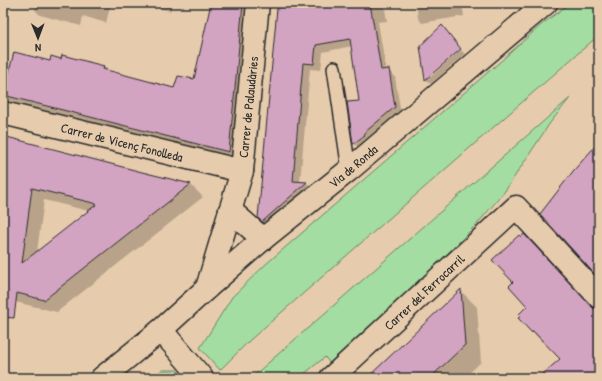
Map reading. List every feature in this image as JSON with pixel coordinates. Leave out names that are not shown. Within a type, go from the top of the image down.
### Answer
[{"type":"street","name":"Carrer de Palaudàries","points":[[206,288],[242,171],[258,3]]},
{"type":"street","name":"Via de Ronda","points":[[102,378],[161,330],[206,288],[263,239],[350,170],[546,3]]},
{"type":"street","name":"Carrer de Vicenç Fonolleda","points":[[3,113],[242,171]]},
{"type":"street","name":"Carrer del Ferrocarril","points":[[331,378],[516,207],[599,297]]},
{"type":"street","points":[[230,210],[263,239]]},
{"type":"street","points":[[161,330],[202,378]]},
{"type":"lane","points":[[334,68],[350,170]]},
{"type":"green space","points":[[570,3],[599,3],[599,35],[250,340],[220,370],[200,348],[232,297],[266,264],[541,25]]},
{"type":"green space","points":[[570,98],[550,123],[505,191],[478,223],[333,368],[325,357],[299,378],[251,378]]},
{"type":"green space","points":[[162,370],[177,370],[183,378],[150,378]]},
{"type":"building","points":[[211,3],[243,3],[229,152],[3,95],[14,52],[50,61],[51,56],[61,59],[62,55],[104,66],[103,69],[174,88],[178,76],[194,79]]},
{"type":"building","points":[[313,3],[370,3],[381,70],[389,69],[395,107],[353,144],[347,102],[359,101],[350,39],[316,45],[314,64],[303,63],[293,181],[307,182],[262,222],[258,218],[277,8]]},
{"type":"building","points":[[442,25],[461,49],[425,80],[420,46]]},
{"type":"building","points":[[3,136],[191,184],[44,300],[17,293],[14,318],[3,317]],"holes":[[[32,188],[97,204],[22,263]]]},
{"type":"building","points":[[599,142],[599,279],[540,214],[574,170]]},
{"type":"building","points":[[524,234],[590,305],[595,309],[599,309],[599,378],[538,378],[560,359],[518,318],[521,316],[519,314],[527,306],[509,286],[513,282],[492,260],[519,235],[521,237]]},
{"type":"building","points":[[461,289],[465,345],[430,378],[367,378]]}]
